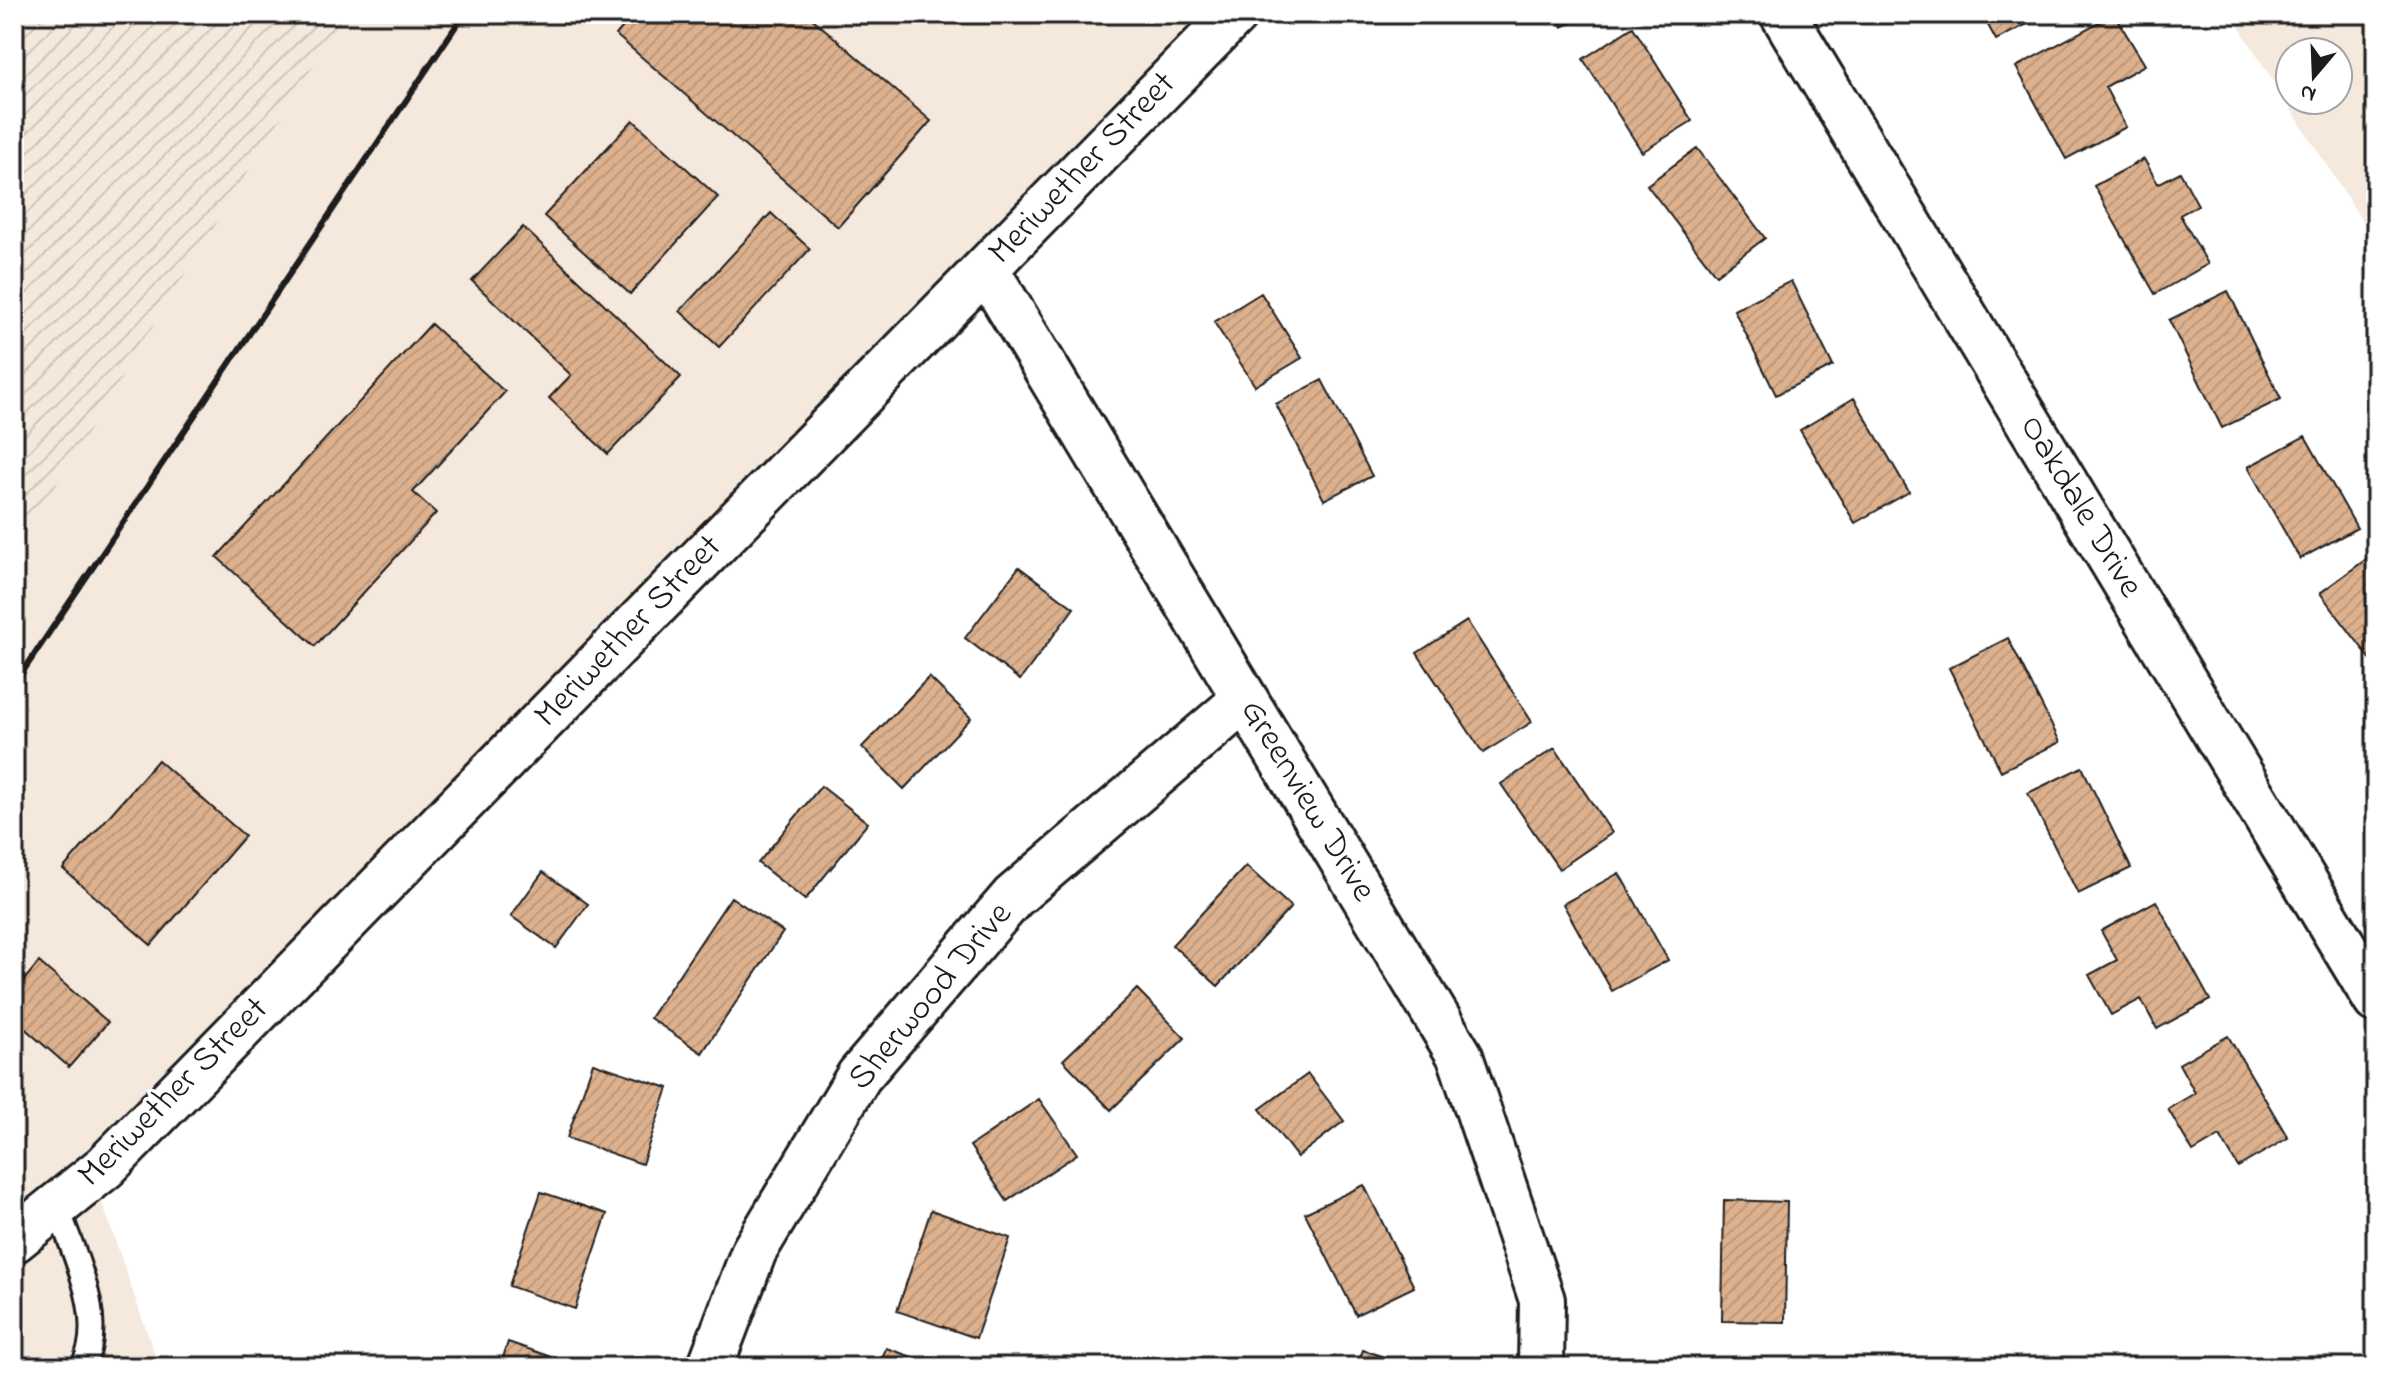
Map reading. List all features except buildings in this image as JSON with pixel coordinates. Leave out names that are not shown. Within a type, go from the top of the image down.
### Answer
[{"type":"street","name":"Meriwether Street","points":[[14,1240],[116,1155],[1235,14]]},
{"type":"street","name":"Oakdale Drive","points":[[1783,14],[2376,1000]]},
{"type":"street","name":"Greenview Drive","points":[[986,269],[1460,1056],[1542,1300],[1541,1367]]},
{"type":"street","name":"Sherwood Drive","points":[[710,1367],[754,1251],[859,1076],[1013,897],[1245,699]]},
{"type":"lane","points":[[57,1206],[91,1309],[89,1355],[82,1367]]},
{"type":"shaded area","points":[[14,14],[345,14],[14,553]]},
{"type":"shaded area","points":[[345,14],[1236,14],[96,1185],[159,1367],[14,1367],[14,553]]},
{"type":"shaded area","points":[[2231,14],[2376,14],[2376,243],[2296,116],[2354,116],[2354,36],[2274,36],[2274,82]]},
{"type":"railway","points":[[14,685],[464,14]]}]
